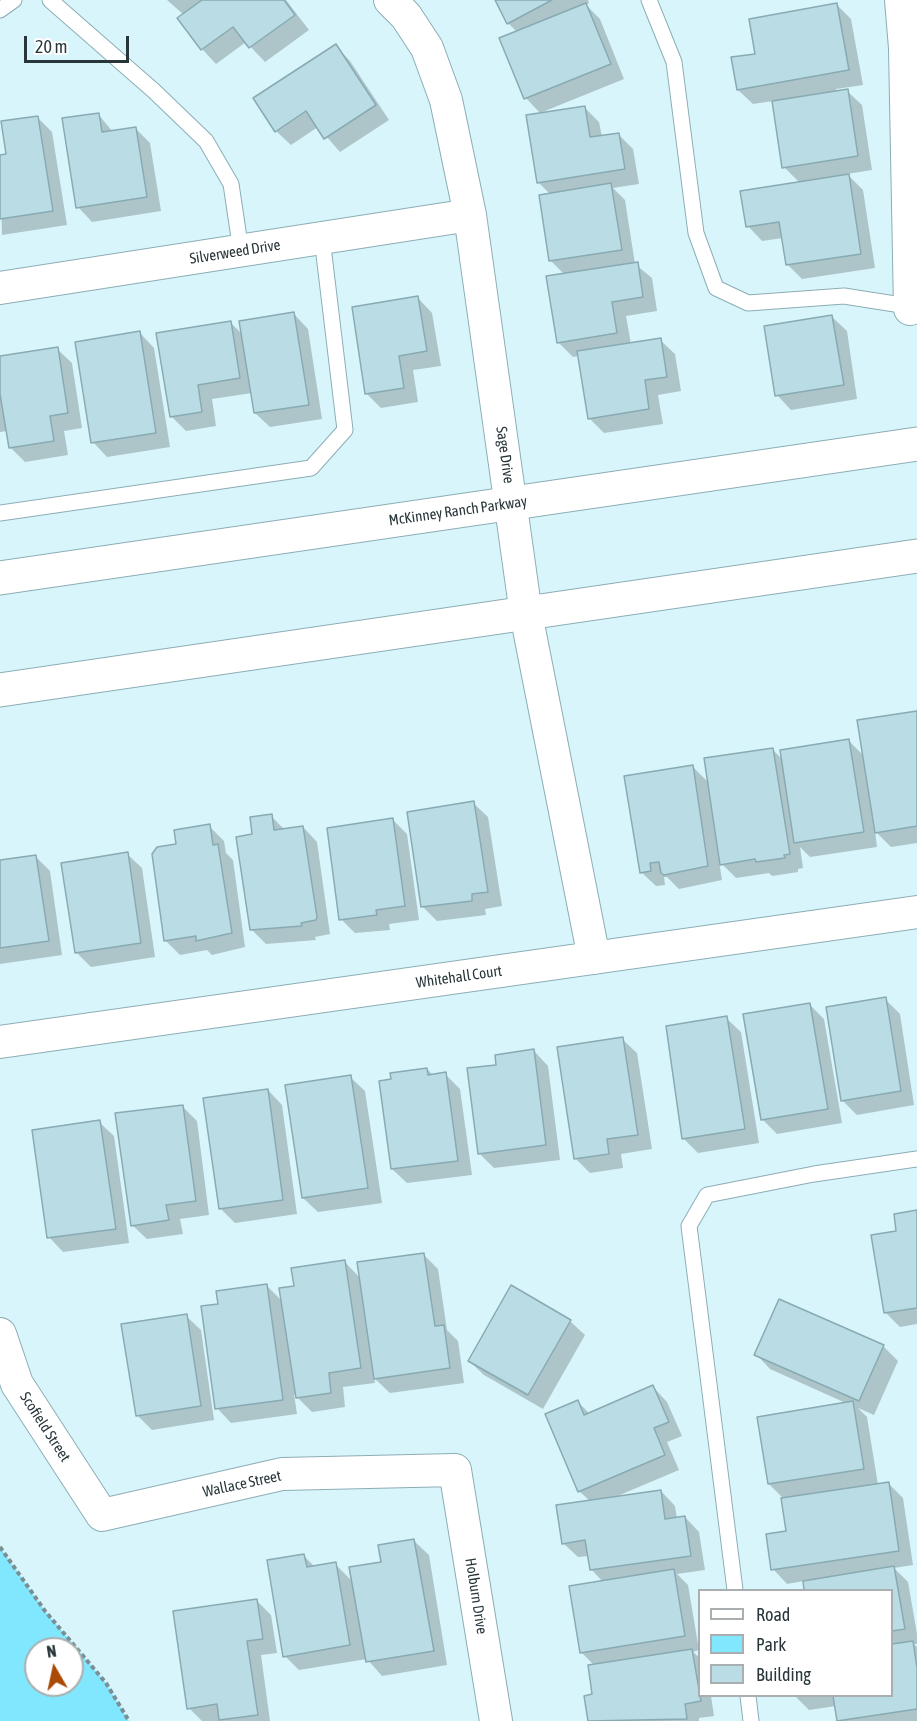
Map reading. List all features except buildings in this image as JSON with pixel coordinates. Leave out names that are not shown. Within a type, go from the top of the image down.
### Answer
[{"type":"main road","name":"McKinney Ranch Parkway","points":[[0,578],[917,444]]},
{"type":"main road","points":[[0,690],[917,556]]},
{"type":"street","name":"Sage Drive","points":[[390,0],[406,16],[427,48],[446,100],[470,215],[526,614],[594,958]]},
{"type":"street","points":[[901,0],[906,70],[914,307]]},
{"type":"street","name":"Silverweed Drive","points":[[0,288],[470,215]]},
{"type":"street","name":"Whitehall Court","points":[[0,1042],[917,912]]},
{"type":"street","name":"Scofield Street","points":[[0,1334],[17,1384],[102,1515]]},
{"type":"street","name":"Wallace Street","points":[[102,1515],[282,1474],[455,1470]]},
{"type":"street","name":"Holburn Drive","points":[[455,1470],[496,1721]]},
{"type":"lane","points":[[0,9],[14,0]]},
{"type":"lane","points":[[50,0],[154,91],[206,141],[231,184],[241,251]]},
{"type":"lane","points":[[649,0],[674,62],[696,233],[716,288],[748,303],[844,296],[914,307]]},
{"type":"lane","points":[[0,513],[311,468],[345,430],[322,238]]},
{"type":"lane","points":[[735,1589],[689,1226],[707,1195],[814,1174],[917,1159]]},
{"type":"lane","points":[[748,1697],[751,1721]]},
{"type":"path","points":[[0,1547],[45,1611],[106,1683],[129,1721]]},
{"type":"green space","points":[[0,1547],[45,1611],[67,1637],[24,1637],[24,1697],[84,1697],[84,1657],[106,1683],[129,1721],[0,1721]]}]
